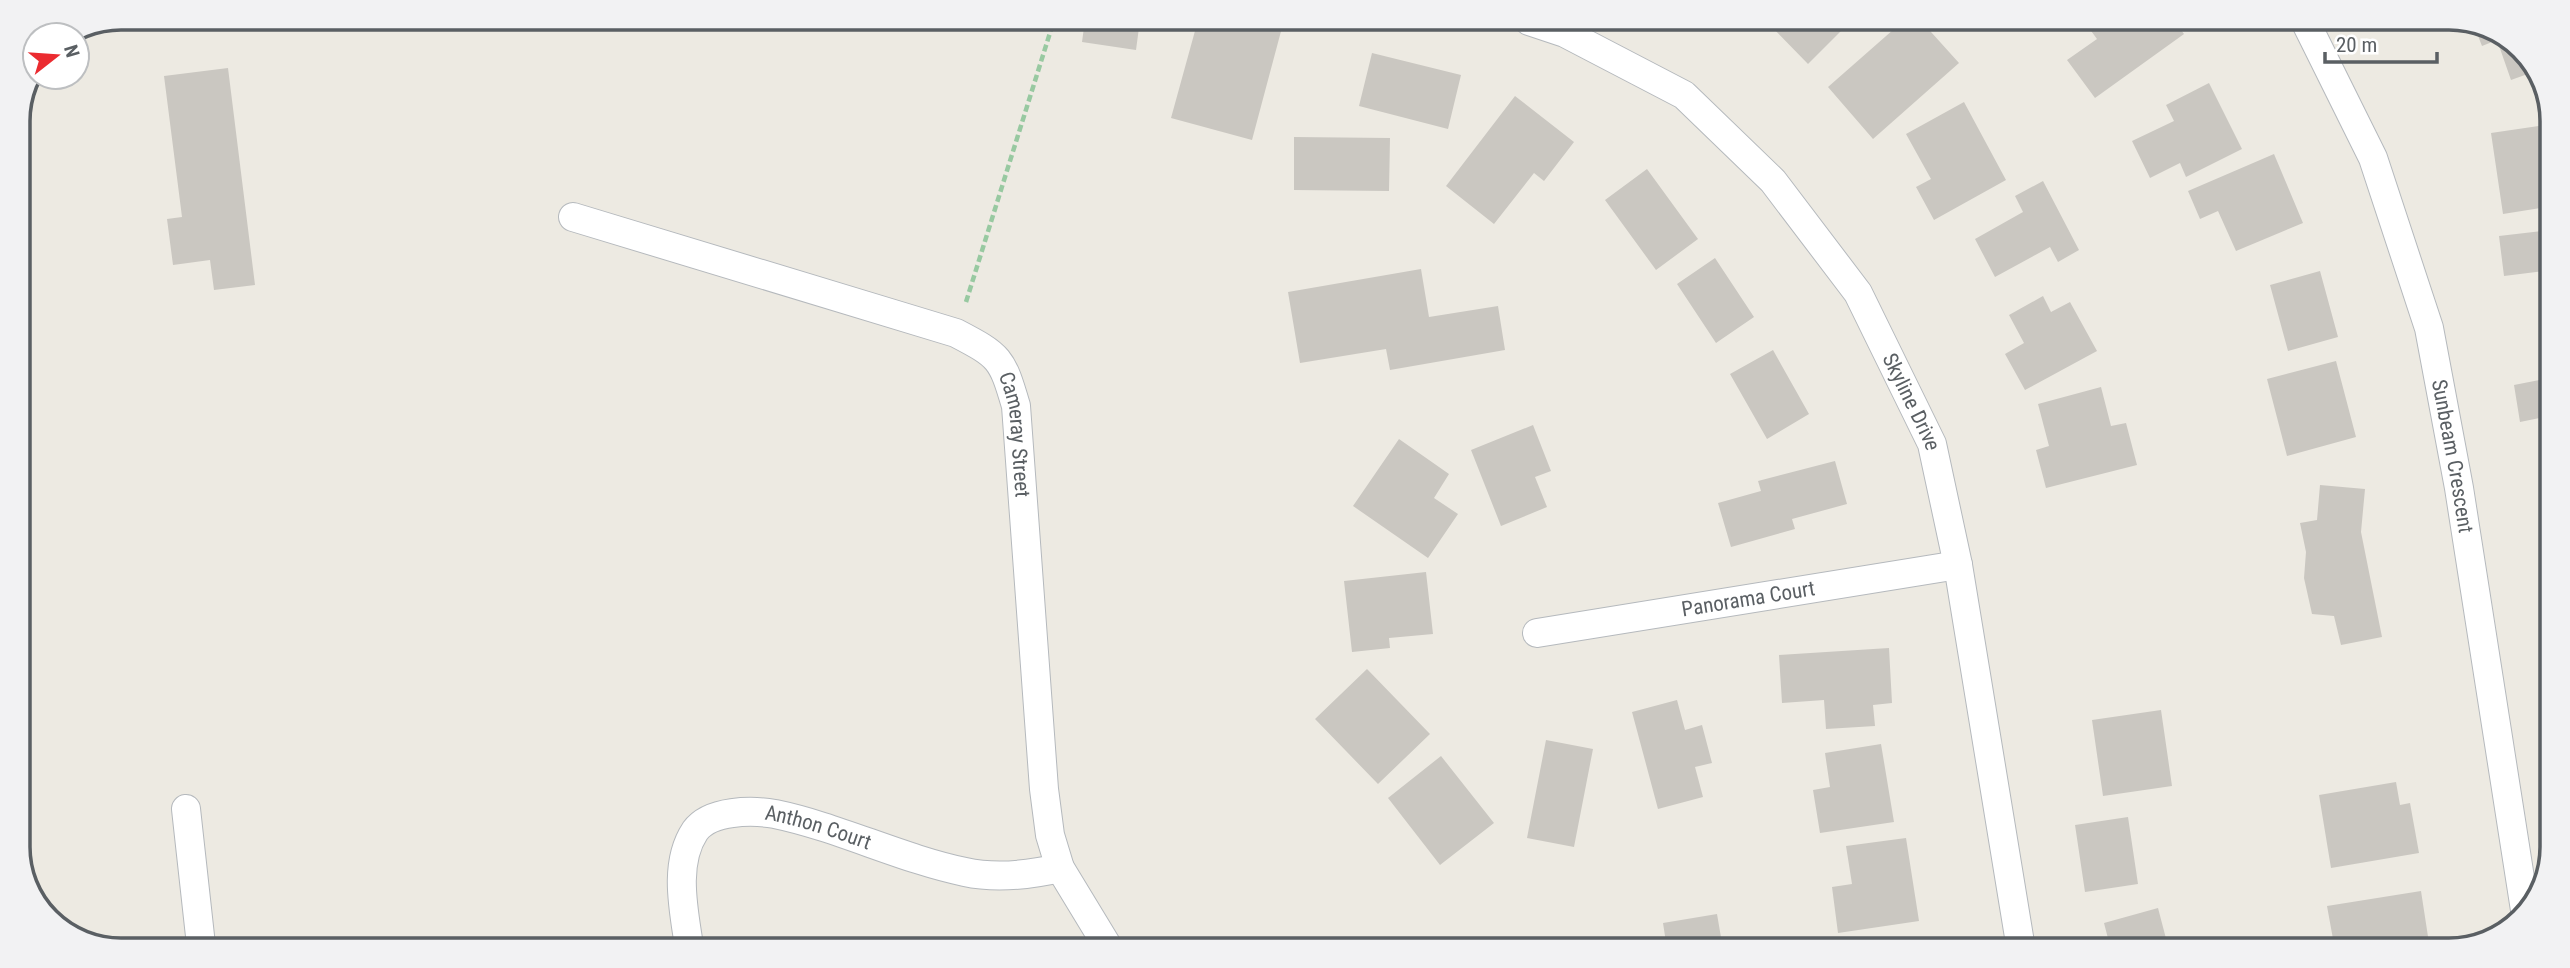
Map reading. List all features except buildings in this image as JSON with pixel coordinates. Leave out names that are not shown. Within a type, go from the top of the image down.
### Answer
[{"type":"street","name":"Skyline Drive","points":[[1556,30],[1684,95],[1773,181],[1858,293],[1932,444],[1958,565],[2019,938]]},
{"type":"street","name":"Sunbeam Crescent","points":[[2309,30],[2373,158],[2428,328],[2459,488],[2523,899]]},
{"type":"street","name":"Cameray Street","points":[[573,217],[956,333],[990,351],[1006,370],[1016,406],[1044,789],[1050,835],[1060,868],[1103,938]]},
{"type":"street","name":"Panorama Court","points":[[1537,633],[1958,565]]},
{"type":"street","points":[[186,809],[200,938]]},
{"type":"street","name":"Anthon Court","points":[[688,938],[682,872],[687,849],[696,830],[710,819],[739,812],[774,814],[965,873],[1005,876],[1060,868]]},
{"type":"path","points":[[956,333],[1052,30]]}]
